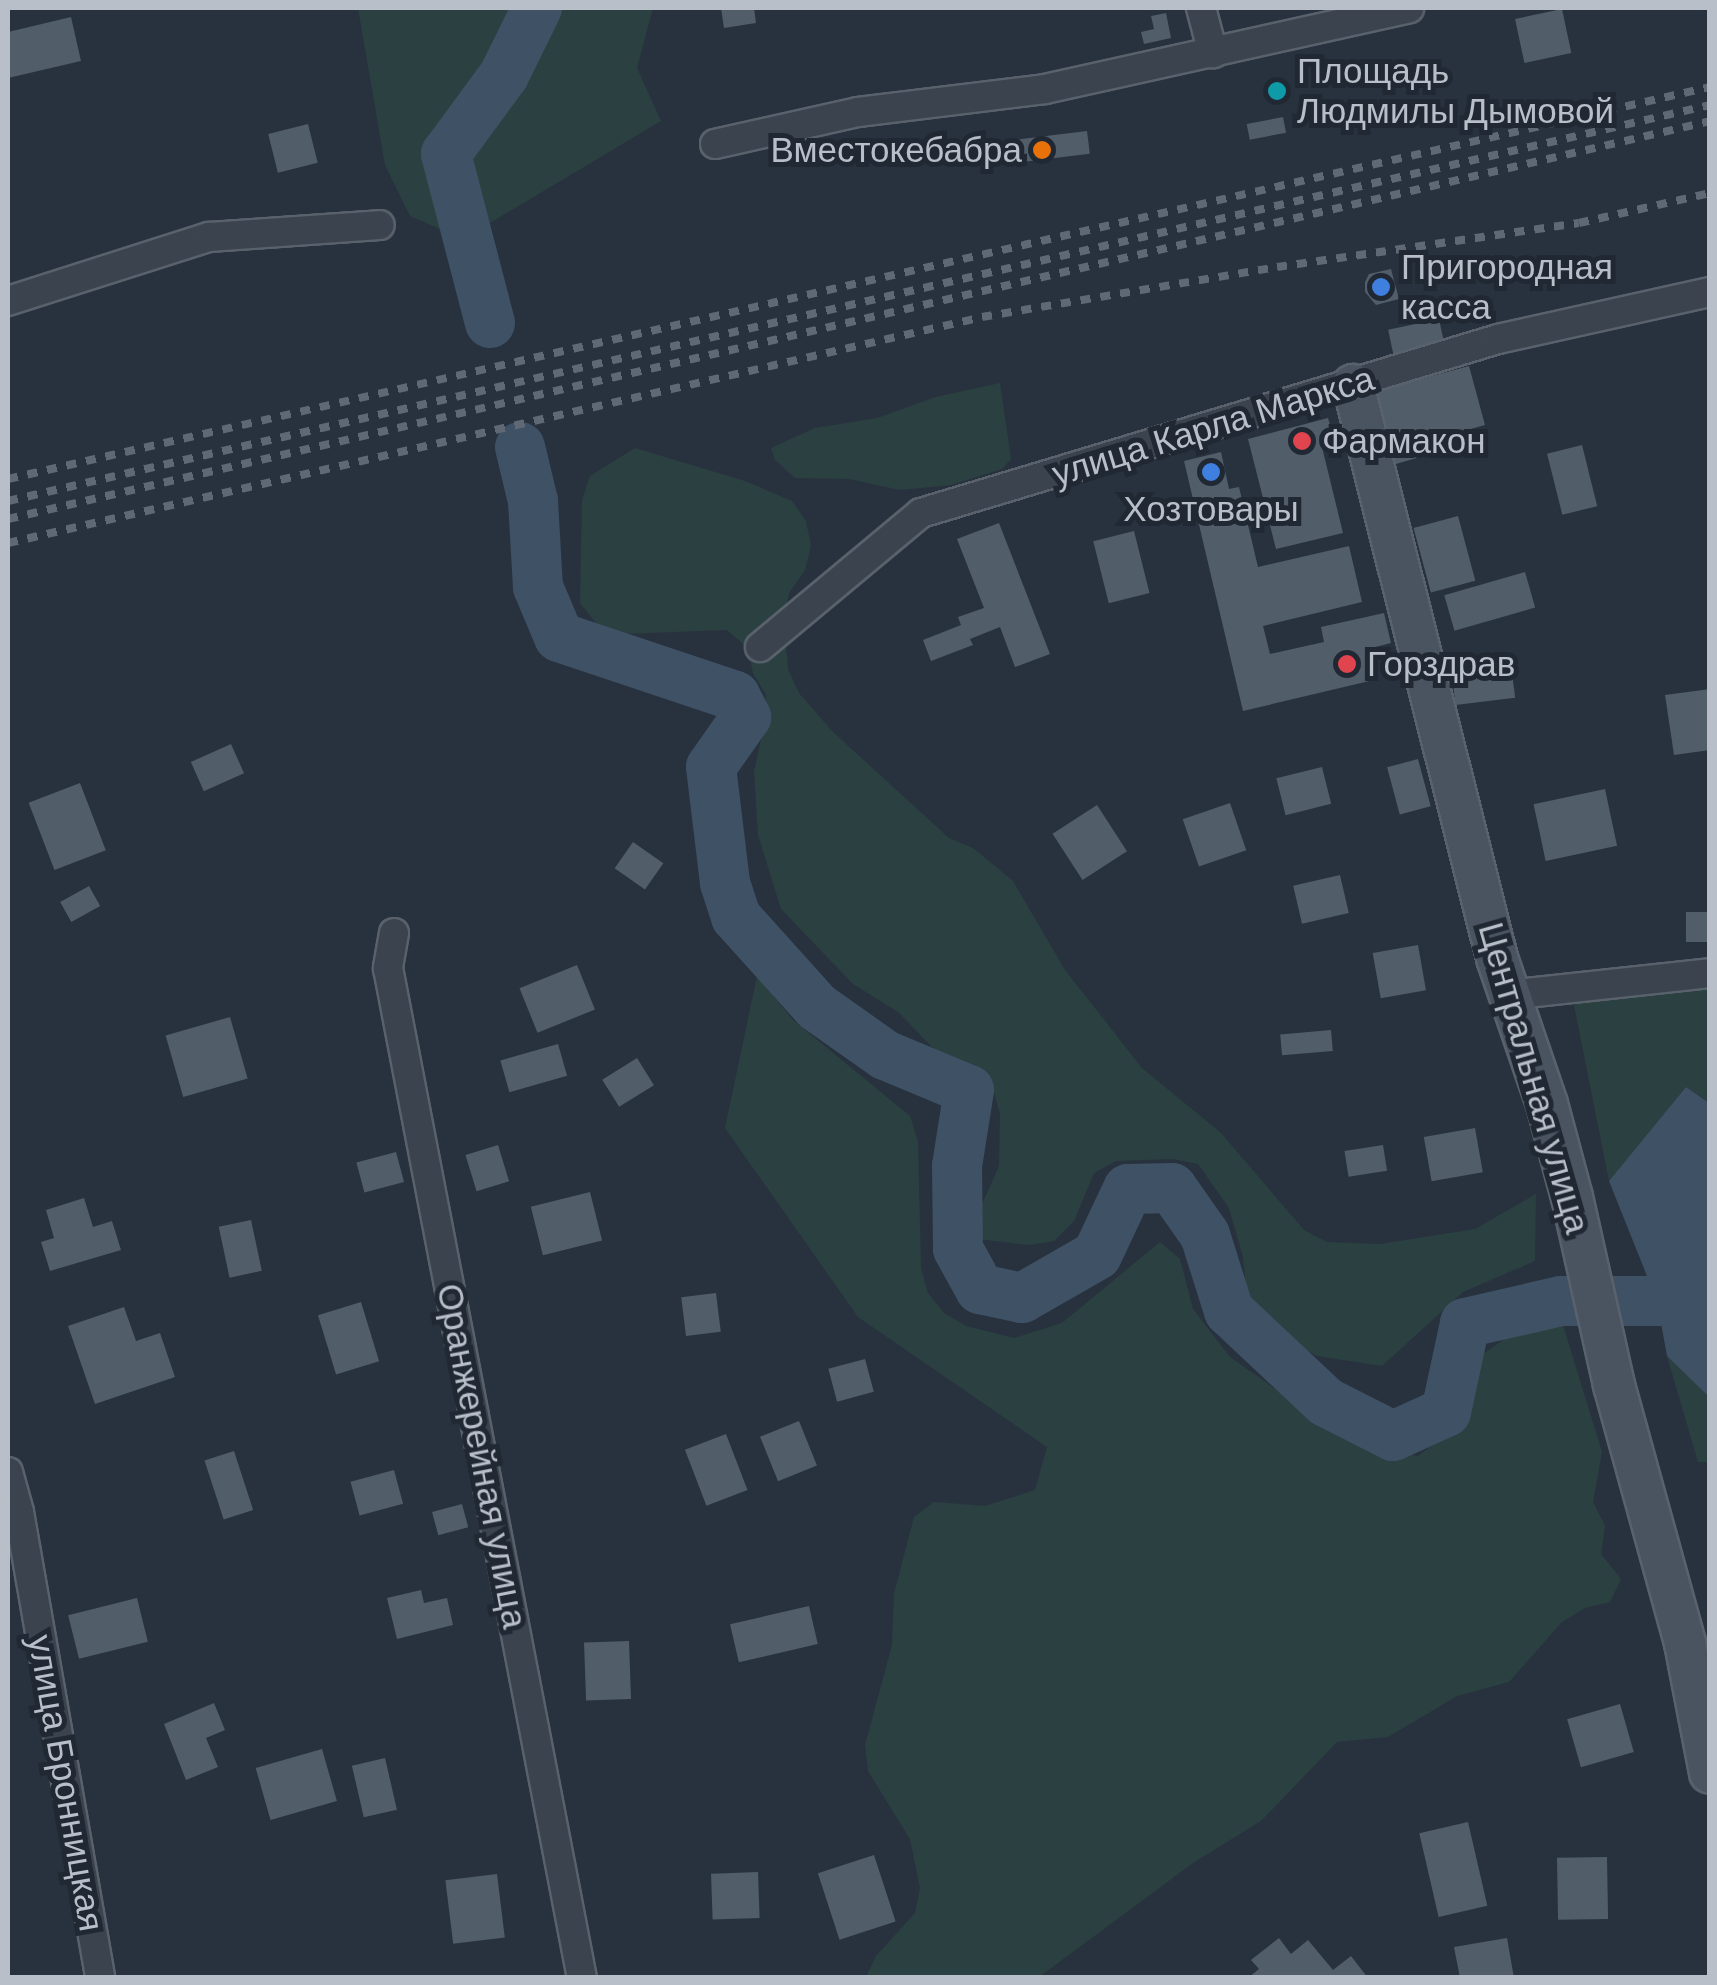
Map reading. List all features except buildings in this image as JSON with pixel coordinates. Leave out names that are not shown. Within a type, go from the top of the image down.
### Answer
[{"type":"street","points":[[1202,8],[1213,53]]},
{"type":"street","points":[[714,144],[858,112],[1045,89],[1409,8]]},
{"type":"street","points":[[8,301],[209,237],[380,225]]},
{"type":"street","name":"улица Карла Маркса","points":[[760,647],[921,513],[1498,339],[1710,292]]},
{"type":"street","name":"Центральная улица","points":[[1353,384],[1508,995],[1547,1104],[1572,1198],[1614,1385],[1685,1643],[1710,1772]]},
{"type":"street","name":"Оранжерейная улица","points":[[394,933],[388,968],[582,1978]]},
{"type":"street","points":[[1508,995],[1710,973]]},
{"type":"street","name":"улица Бронницкая","points":[[8,1472],[19,1512],[100,1978]]},
{"type":"green space","points":[[358,8],[653,8],[637,68],[661,121],[463,239],[410,216],[385,165]]},
{"type":"green space","points":[[1000,383],[1011,459],[1002,469],[951,485],[900,490],[849,479],[795,478],[775,460],[771,448],[815,428],[877,418],[936,397]]},
{"type":"green space","points":[[635,448],[745,481],[792,501],[806,521],[811,546],[805,570],[789,593],[784,617],[788,669],[799,693],[833,732],[949,838],[973,848],[1013,881],[1065,970],[1142,1068],[1221,1133],[1304,1230],[1327,1242],[1380,1244],[1475,1229],[1536,1194],[1535,1261],[1463,1292],[1382,1366],[1317,1356],[1281,1337],[1249,1312],[1243,1257],[1229,1208],[1198,1164],[1173,1159],[1116,1161],[1094,1173],[1074,1221],[1054,1241],[1029,1245],[978,1239],[978,1213],[999,1166],[1000,1114],[993,1089],[977,1069],[935,1050],[898,1012],[853,984],[781,909],[758,835],[754,772],[765,721],[766,695],[753,673],[748,648],[727,630],[620,634],[596,623],[580,603],[582,500],[590,476]]},
{"type":"green space","points":[[1709,959],[1709,1103],[1686,1087],[1609,1181],[1568,975]]},
{"type":"green space","points":[[757,976],[793,1020],[910,1116],[918,1141],[921,1268],[928,1293],[944,1313],[966,1326],[1014,1338],[1062,1323],[1160,1242],[1180,1259],[1193,1309],[1230,1357],[1352,1443],[1418,1456],[1465,1420],[1480,1356],[1521,1328],[1559,1312],[1602,1452],[1593,1502],[1605,1526],[1601,1554],[1621,1579],[1610,1602],[1585,1608],[1562,1622],[1509,1682],[1457,1696],[1388,1737],[1337,1742],[1261,1821],[1193,1863],[1039,1977],[866,1977],[876,1956],[915,1913],[920,1888],[910,1839],[868,1771],[865,1745],[892,1645],[894,1594],[914,1517],[934,1502],[985,1506],[1035,1490],[1047,1447],[858,1317],[725,1128]]},
{"type":"green space","points":[[1667,1356],[1709,1397],[1709,1462],[1698,1462]]},
{"type":"water","points":[[1686,1087],[1709,1103],[1709,1397],[1667,1356],[1657,1301],[1609,1181]]},
{"type":"waterway","points":[[490,323],[446,154],[504,75],[537,8]]},
{"type":"waterway","points":[[520,447],[533,501],[538,587],[559,637],[735,696],[746,717],[711,767],[725,883],[736,917],[817,1007],[885,1055],[969,1090],[957,1166],[958,1249],[980,1289],[1022,1298],[1097,1255],[1128,1189],[1172,1188],[1205,1235],[1229,1311],[1326,1402],[1393,1436],[1446,1412],[1465,1323],[1561,1301],[1657,1301],[1710,1290]]},
{"type":"railway","points":[[8,479],[1710,87]]},
{"type":"railway","points":[[8,501],[1710,105]]},
{"type":"railway","points":[[8,519],[1710,121]]},
{"type":"railway","points":[[8,543],[982,317],[1277,267],[1579,223],[1710,193]]},
{"type":"place","name":"Площадь Людмилы Дымовой","points":[[1277,91]]},
{"type":"place","name":"Вместокебабра","points":[[1042,150]]},
{"type":"place","name":"Пригородная касса","points":[[1381,287]]},
{"type":"place","name":"Фармакон","points":[[1302,441]]},
{"type":"place","name":"Хозтовары","points":[[1211,472]]},
{"type":"place","name":"Горздрав","points":[[1347,664]]}]
